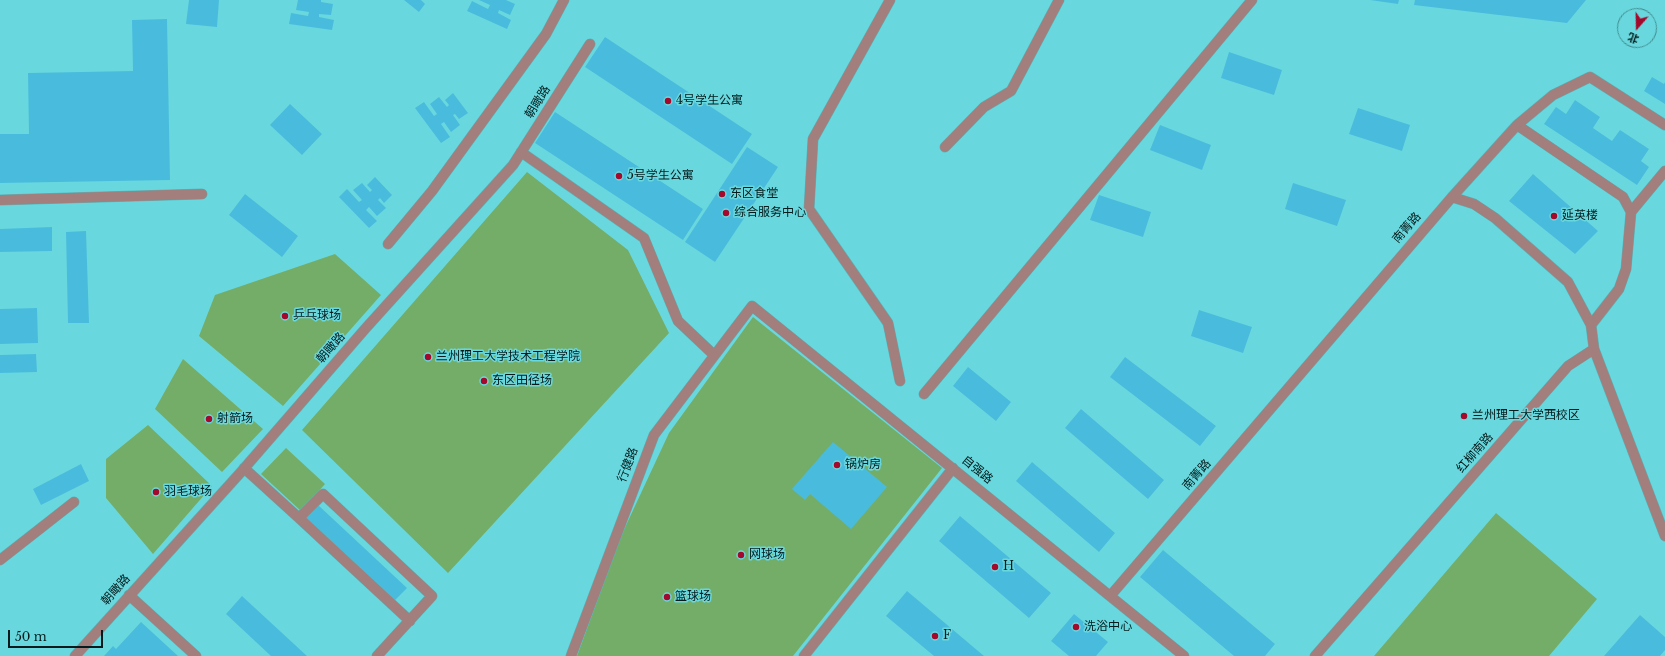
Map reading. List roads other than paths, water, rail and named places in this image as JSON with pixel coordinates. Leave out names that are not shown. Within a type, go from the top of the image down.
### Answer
[{"type":"street","points":[[388,244],[432,191],[546,34],[564,0]]},
{"type":"street","points":[[890,0],[813,139],[809,209],[888,323],[900,381]]},
{"type":"street","points":[[945,147],[984,107],[1011,91],[1059,0]]},
{"type":"street","points":[[924,394],[1252,0]]},
{"type":"street","name":"朝瞰路","points":[[75,656],[513,165],[590,44]]},
{"type":"street","name":"南菁路","points":[[1111,595],[1452,197],[1517,124],[1554,95],[1590,77],[1665,125]]},
{"type":"street","points":[[1517,124],[1624,196],[1631,212],[1626,270],[1619,289],[1591,325]]},
{"type":"street","points":[[521,152],[644,238],[678,321],[714,355]]},
{"type":"street","points":[[1631,212],[1665,171]]},
{"type":"street","points":[[0,200],[202,194]]},
{"type":"street","points":[[1452,197],[1474,204],[1495,218],[1568,282],[1591,325],[1594,348],[1665,536]]},
{"type":"street","name":"行健路","points":[[571,656],[654,435],[752,306]]},
{"type":"street","name":"自强路","points":[[752,306],[1111,595],[1184,656]]},
{"type":"street","name":"红柳南路","points":[[1315,656],[1568,366],[1594,348]]},
{"type":"street","points":[[244,468],[410,621]]},
{"type":"street","points":[[804,656],[953,468]]},
{"type":"street","points":[[299,518],[323,494],[432,596],[377,656]]},
{"type":"street","points":[[0,560],[74,502]]},
{"type":"street","points":[[129,595],[196,656]]},
{"type":"place","name":"4号学生公寓","points":[[668,101]]},
{"type":"place","name":"5号学生公寓","points":[[619,176]]},
{"type":"place","name":"东区食堂","points":[[722,194]]},
{"type":"place","name":"综合服务中心","points":[[726,213]]},
{"type":"place","name":"延英楼","points":[[1554,216]]},
{"type":"place","name":"乒乓球场","points":[[285,316]]},
{"type":"place","name":"兰州理工大学技术工程学院","points":[[428,357]]},
{"type":"place","name":"东区田径场","points":[[484,381]]},
{"type":"place","name":"兰州理工大学西校区","points":[[1464,416]]},
{"type":"place","name":"射箭场","points":[[209,419]]},
{"type":"place","name":"锅炉房","points":[[837,465]]},
{"type":"place","name":"羽毛球场","points":[[156,492]]},
{"type":"place","name":"网球场","points":[[741,555]]},
{"type":"place","name":"H","points":[[995,567]]},
{"type":"place","name":"篮球场","points":[[667,597]]},
{"type":"place","name":"洗浴中心","points":[[1076,627]]},
{"type":"place","name":"F","points":[[935,636]]}]
